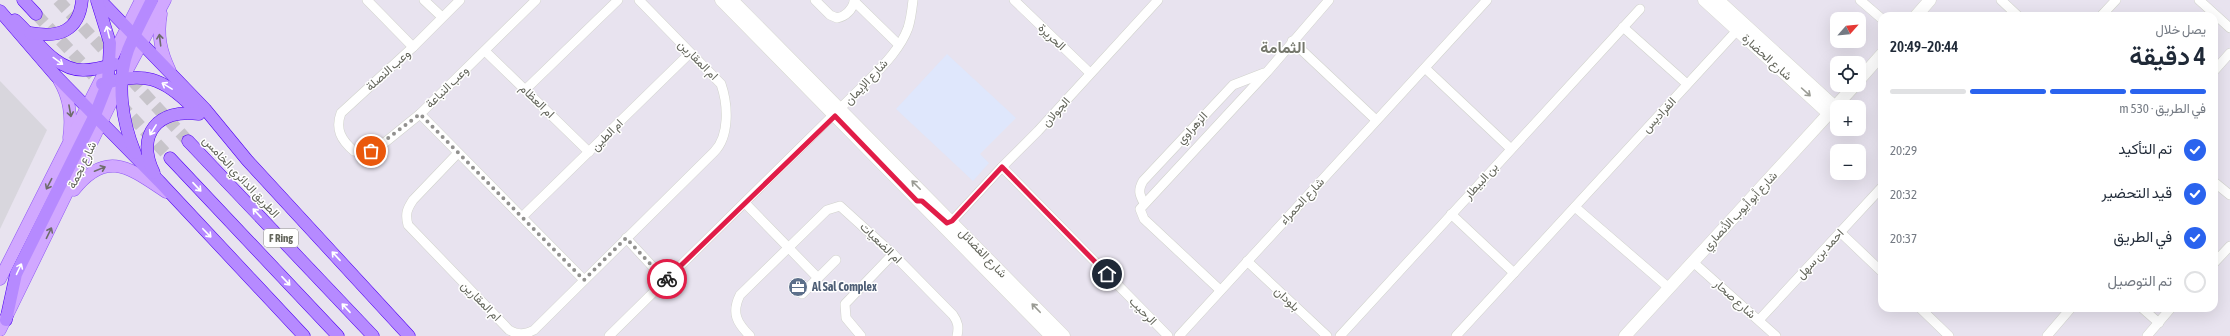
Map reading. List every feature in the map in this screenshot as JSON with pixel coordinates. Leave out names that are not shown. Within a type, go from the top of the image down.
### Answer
[{"type":"highway","points":[[23,0],[36,14]]},
{"type":"highway","points":[[30,33],[50,35],[60,34],[69,28],[81,12],[82,0]]},
{"type":"highway","points":[[3,325],[16,274],[95,115],[109,65],[110,43],[108,31],[96,0]]},
{"type":"highway","points":[[100,0],[170,72],[247,160],[409,336]]},
{"type":"highway","points":[[138,160],[125,125],[122,110],[123,78],[135,36],[160,2]]},
{"type":"highway","points":[[0,6],[30,33],[52,57],[69,68],[86,70],[129,60]]},
{"type":"highway","points":[[0,11],[56,76],[138,160],[304,336]]},
{"type":"highway","points":[[103,84],[123,78],[148,78],[159,81],[181,96],[247,160]]},
{"type":"highway","points":[[158,181],[149,162],[146,151],[150,132],[162,118],[171,114],[188,112],[199,114]]},
{"type":"highway","name":"الطريق الدائري الخامس","points":[[188,141],[373,336]]},
{"type":"highway","name":"F Ring","points":[[170,158],[338,336]]},
{"type":"main road","points":[[109,65],[135,36],[141,0]]},
{"type":"main road","points":[[160,2],[159,36],[162,53],[170,72]]},
{"type":"main road","points":[[56,76],[67,96],[71,117],[66,149]]},
{"type":"main road","name":"شارع نجمة","points":[[0,279],[66,149],[95,115],[123,78]]},
{"type":"main road","name":"شارع نجمة","points":[[3,325],[62,205],[95,115]]},
{"type":"main road","points":[[62,205],[83,180],[98,169],[109,166],[129,168],[171,195]]},
{"type":"street","points":[[367,0],[413,47]]},
{"type":"street","points":[[424,0],[442,17]]},
{"type":"street","name":"وعب النصلة","points":[[349,146],[338,131],[338,120],[341,113],[413,47],[460,0]]},
{"type":"street","name":"وعب النباعة","points":[[349,146],[360,152],[371,151],[420,114],[536,0]]},
{"type":"street","points":[[526,89],[618,0]]},
{"type":"street","name":"ام المقارين","points":[[458,154],[413,200],[407,209],[405,216],[408,225],[504,324],[515,333],[528,333],[534,330],[714,152],[723,141],[725,133],[725,95],[721,84],[639,0]]},
{"type":"street","points":[[721,0],[795,75],[838,112]]},
{"type":"street","points":[[732,0],[838,112],[917,201],[1048,332]]},
{"type":"street","points":[[815,0],[830,15],[837,18],[847,14],[854,1],[898,44]]},
{"type":"street","name":"شارع الإيمان","points":[[616,334],[666,281],[838,112],[887,60],[908,27],[913,0]]},
{"type":"street","name":"الحريرة","points":[[1014,0],[1016,4],[1090,73]]},
{"type":"street","name":"الجولان","points":[[952,221],[1038,131],[1158,0]]},
{"type":"street","name":"شارع الحمراء","points":[[1179,336],[1487,0]]},
{"type":"street","name":"شارع الحضارة","points":[[1704,0],[1740,26],[1830,108]]},
{"type":"street","name":"شارع الحضارة","points":[[1718,0],[1740,26]]},
{"type":"street","points":[[1860,0],[1878,16]]},
{"type":"street","points":[[1920,12],[1930,0]]},
{"type":"street","points":[[2001,0],[2014,12]]},
{"type":"street","points":[[2105,12],[2116,0]]},
{"type":"street","points":[[2199,0],[2212,12]]},
{"type":"street","name":"الزهراوي","points":[[1220,290],[1144,219],[1140,209],[1144,202],[1267,72],[1326,2]]},
{"type":"street","name":"بن البيطار","points":[[1340,336],[1640,9]]},
{"type":"street","points":[[2218,17],[2230,28]]},
{"type":"street","name":"الفراديس","points":[[1456,336],[1740,26]]},
{"type":"street","points":[[1623,27],[1687,84]]},
{"type":"street","points":[[1292,41],[1376,120]]},
{"type":"street","name":"ام العظام","points":[[484,51],[526,89],[589,152]]},
{"type":"street","name":"ام الطين","points":[[522,217],[690,53]]},
{"type":"street","points":[[2218,66],[2230,53]]},
{"type":"street","points":[[1866,72],[1878,59]]},
{"type":"street","points":[[1425,68],[1511,149]]},
{"type":"street","name":"الزهراوي","points":[[1144,202],[1139,195],[1139,188],[1143,182],[1233,85],[1267,72]]},
{"type":"street","name":"شارع أبو أيوب الأنصاري","points":[[1841,100],[1848,92]]},
{"type":"street","name":"شارع الفضائل","points":[[838,112],[872,147],[879,148],[952,221],[1048,332],[1064,336]]},
{"type":"street","name":"شارع أبو أيوب الأنصاري","points":[[1625,336],[1830,112]]},
{"type":"street","points":[[420,114],[584,280]]},
{"type":"street","name":"الرحيب","points":[[1002,167],[1168,336]]},
{"type":"street","points":[[2218,185],[2230,195]]},
{"type":"street","name":"احمد بن سهل","points":[[1759,320],[1878,192]]},
{"type":"street","points":[[917,201],[924,202],[946,222],[952,221]]},
{"type":"street","points":[[745,203],[818,278]]},
{"type":"street","name":"ام الضعيات","points":[[750,336],[737,319],[735,310],[736,303],[740,295],[787,247],[827,210],[840,206],[893,254],[953,315],[957,321],[959,329],[957,336]]},
{"type":"street","points":[[1575,207],[1669,288]]},
{"type":"street","points":[[1451,214],[1514,273]]},
{"type":"street","points":[[1840,232],[1878,268]]},
{"type":"street","points":[[626,238],[666,281]]},
{"type":"street","points":[[2218,259],[2230,246]]},
{"type":"street","points":[[861,336],[846,318],[845,304],[893,254]]},
{"type":"street","points":[[802,294],[836,260]]},
{"type":"street","name":"بلودان","points":[[1247,261],[1326,336]]},
{"type":"street","name":"شارع صحار","points":[[1693,262],[1776,336]]},
{"type":"street","points":[[1924,312],[1949,336]]},
{"type":"street","points":[[2047,336],[2068,312]]},
{"type":"street","points":[[2146,312],[2158,323]]},
{"type":"street","points":[[2147,336],[2168,312]]},
{"type":"shaded area","points":[[947,54],[1016,118],[980,154],[989,163],[973,181],[896,109]]},
{"type":"shaded area","points":[[0,81],[47,130],[0,229]]},
{"type":"tunnel","points":[[58,0],[188,141]]},
{"type":"tunnel","points":[[36,14],[106,89]]},
{"type":"tunnel","points":[[120,104],[170,158]]},
{"type":"way so far","points":[[371,151],[378,148],[420,114],[584,280],[626,238],[666,281],[667,279]]},
{"type":"place","name":"Al Sal Complex","points":[[798,287]]},
{"type":"district","name":"الثمامة","points":[[1283,47]]},
{"type":"route","points":[[667,279],[835,116],[917,201],[921,200],[947,223],[952,221],[1002,167],[1107,274]]}]
